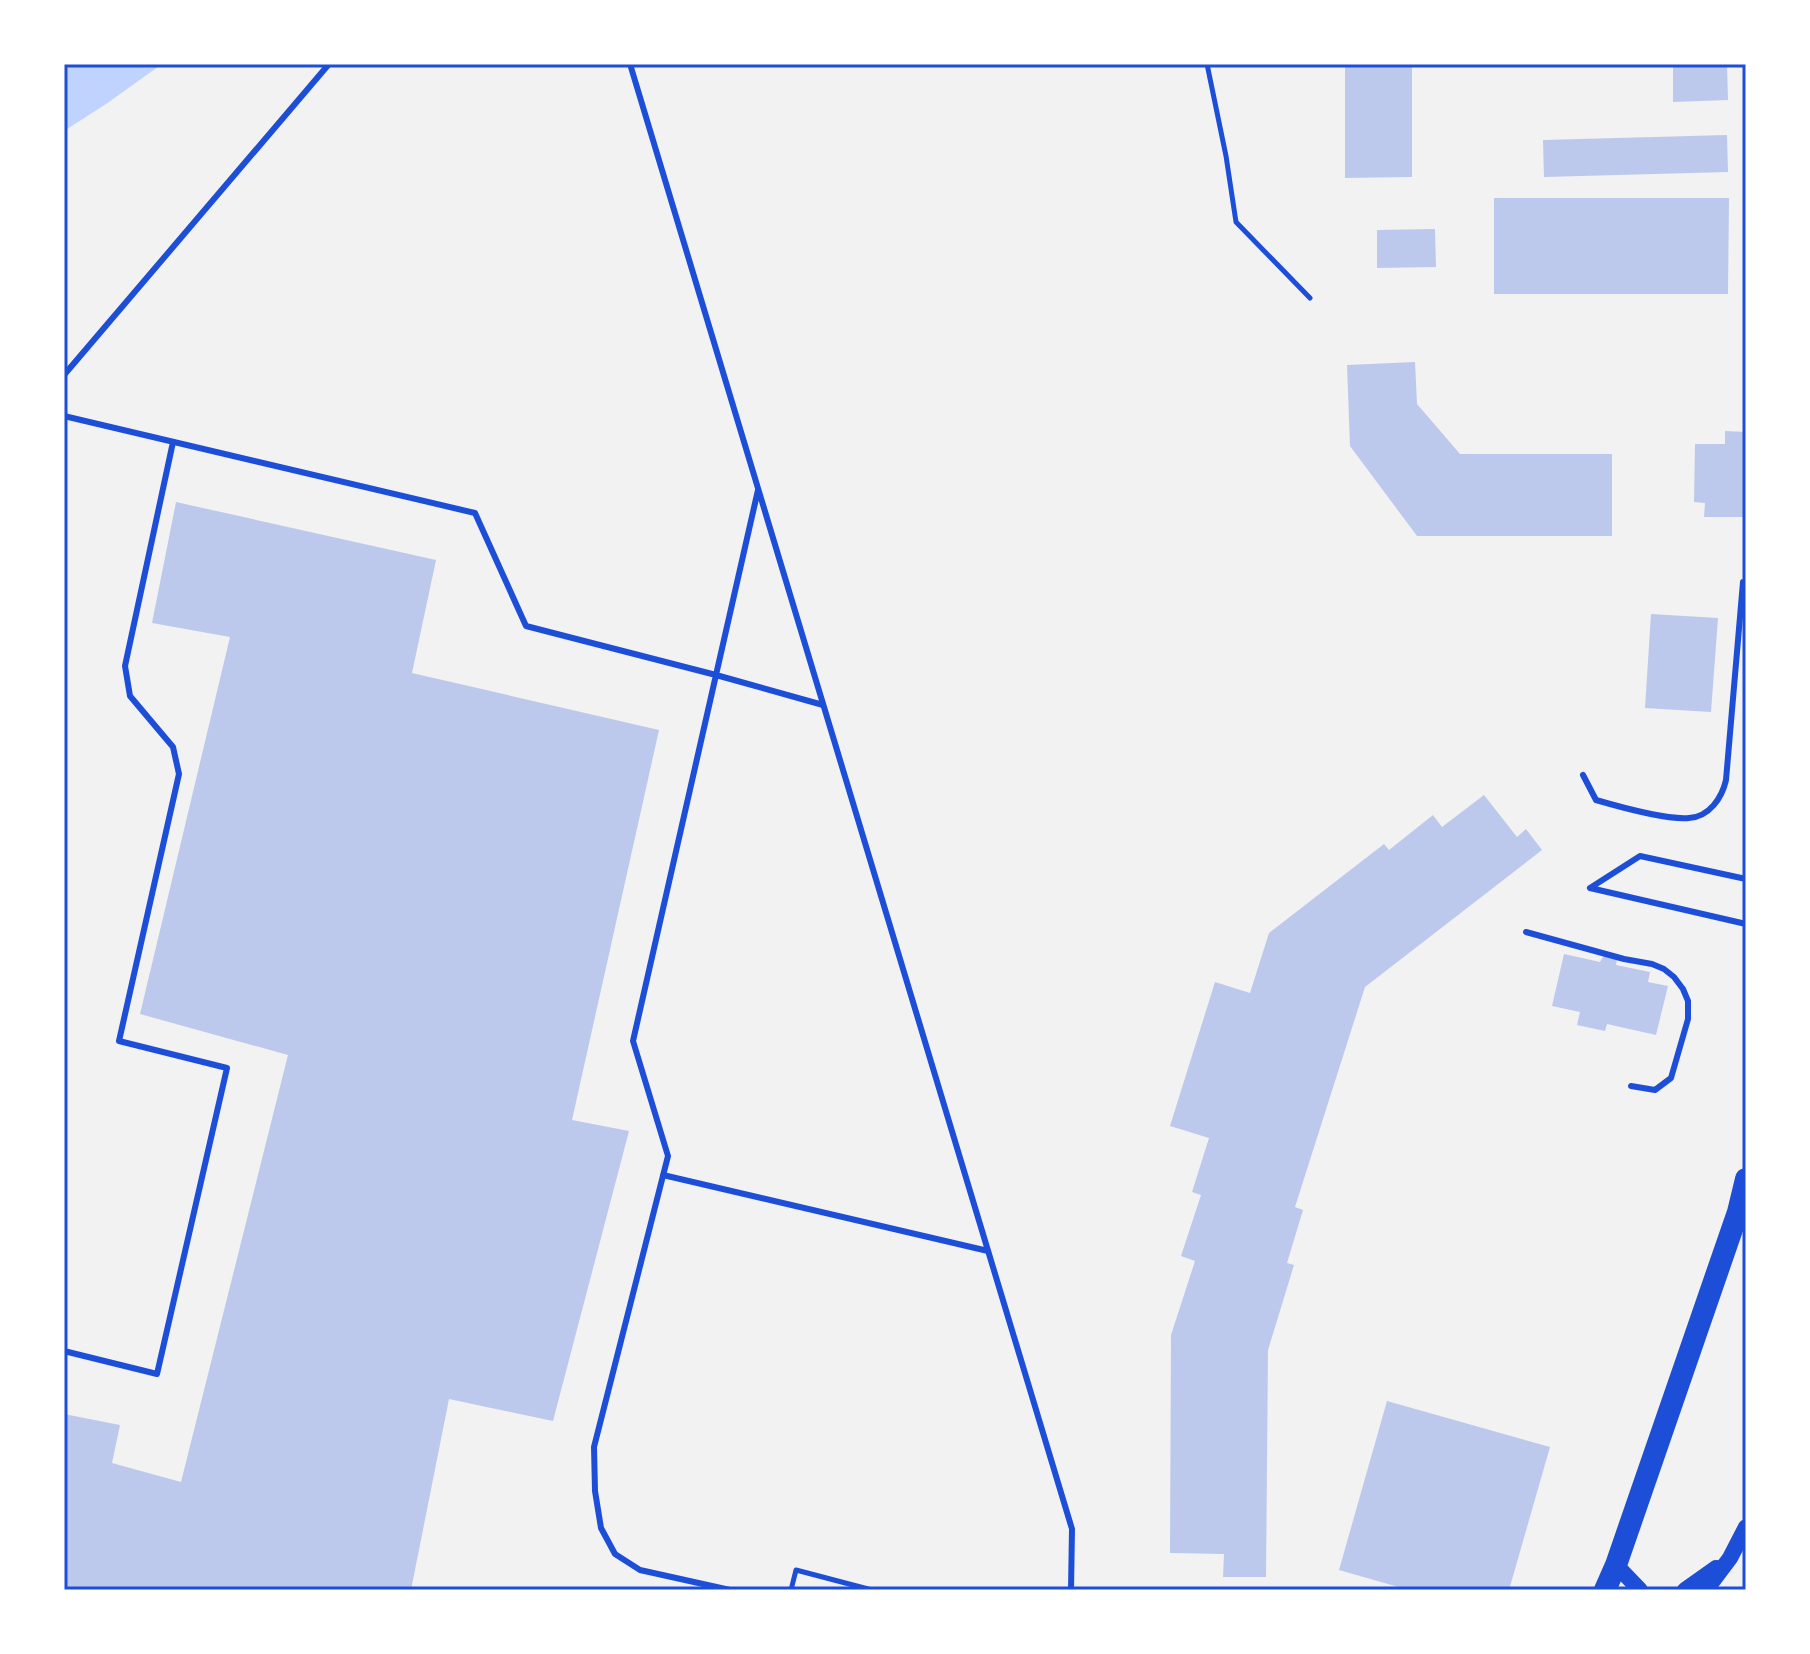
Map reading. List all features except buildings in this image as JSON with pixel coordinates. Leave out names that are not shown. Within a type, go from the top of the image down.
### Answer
[{"type":"highway","points":[[1605,1590],[1738,1212],[1746,1179]]},
{"type":"main road","points":[[1706,1590],[1730,1558],[1746,1527]]},
{"type":"main road","points":[[1685,1590],[1730,1558]]},
{"type":"main road","points":[[1616,1565],[1640,1590]]},
{"type":"lane","points":[[64,375],[329,64]]},
{"type":"lane","points":[[630,64],[1072,1529],[1071,1590]]},
{"type":"lane","points":[[64,416],[475,513],[526,626],[823,705]]},
{"type":"lane","points":[[64,1351],[157,1374],[227,1068],[119,1041],[179,774],[173,747],[130,696],[125,666],[173,442]]},
{"type":"lane","points":[[730,1590],[640,1570],[615,1554],[601,1528],[594,1447],[668,1156],[633,1041],[758,488]]},
{"type":"lane","points":[[1583,775],[1596,800],[1658,815],[1692,819],[1712,808],[1723,795],[1743,582]]},
{"type":"lane","points":[[1746,879],[1640,856],[1590,888],[1746,924]]},
{"type":"lane","points":[[1526,932],[1652,964],[1674,977],[1683,989],[1688,1001],[1688,1019],[1671,1078],[1655,1090],[1631,1086]]},
{"type":"lane","points":[[663,1175],[988,1251]]},
{"type":"path","points":[[1207,64],[1236,222],[1310,298]]},
{"type":"path","points":[[791,1590],[796,1570],[872,1590]]},
{"type":"water","points":[[64,64],[162,64],[64,131]]}]
